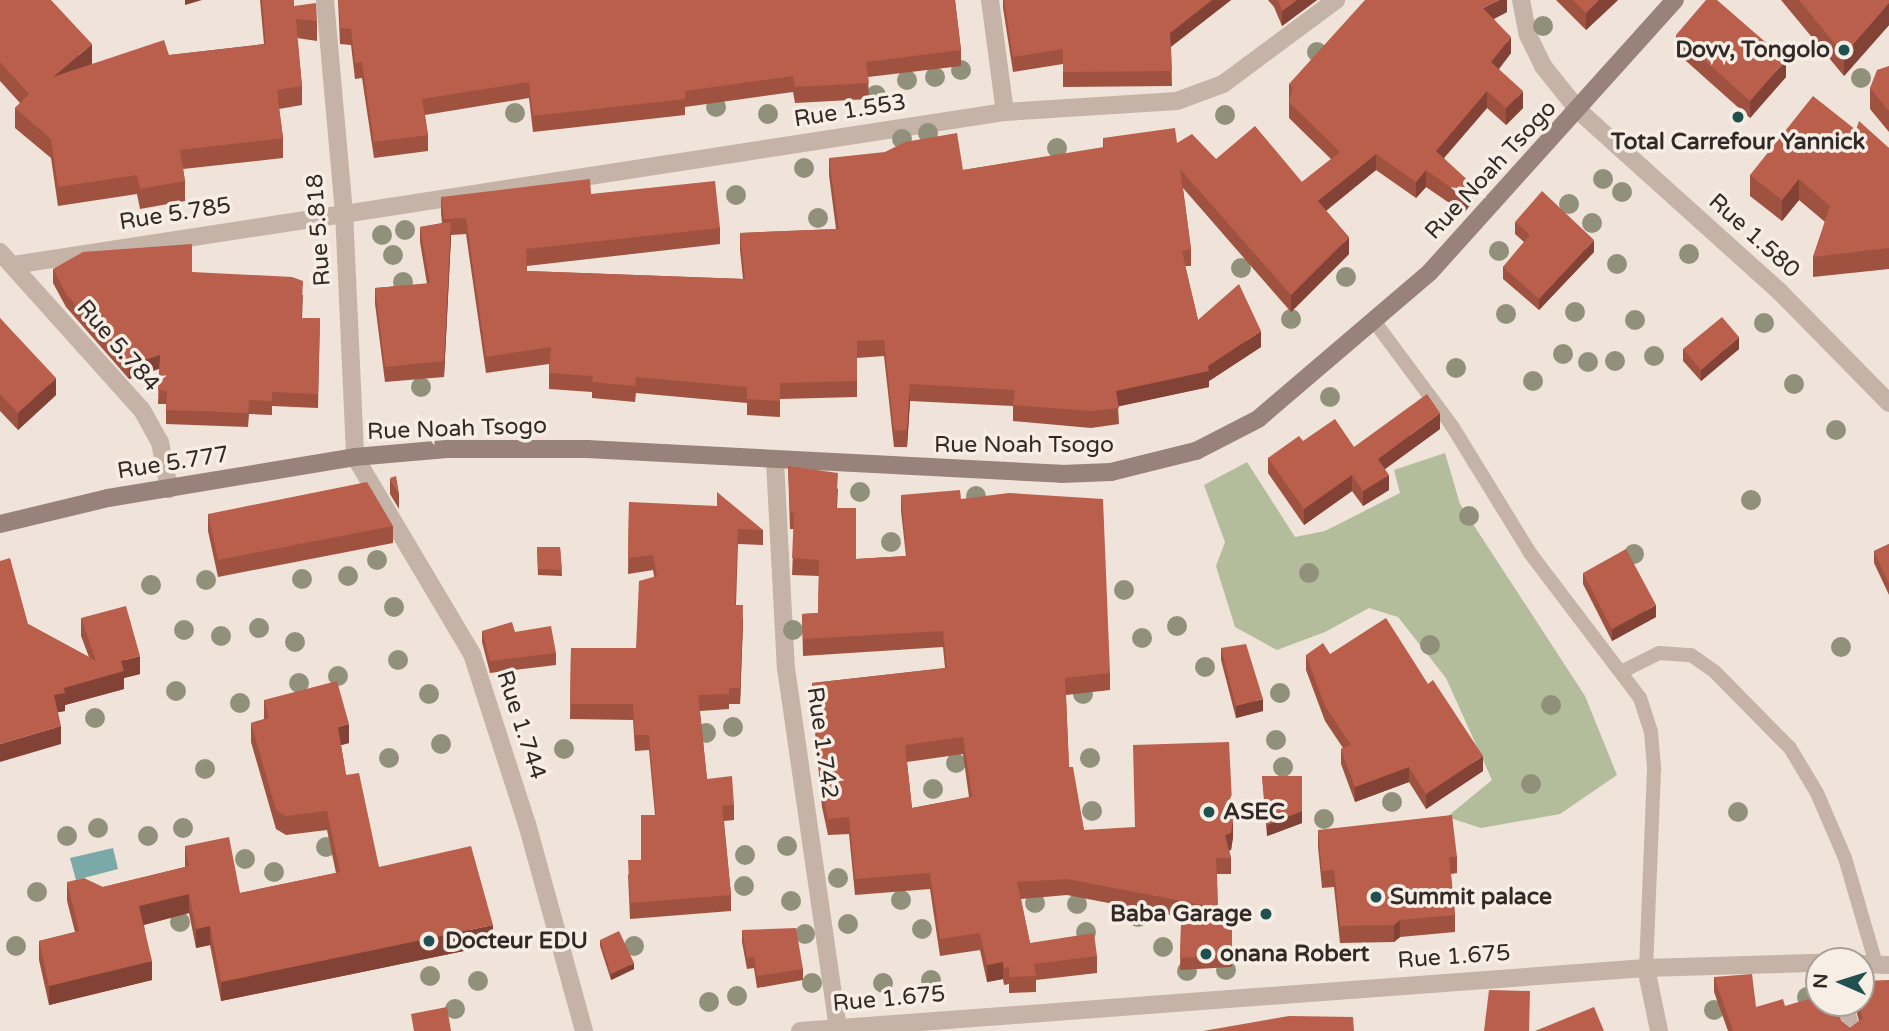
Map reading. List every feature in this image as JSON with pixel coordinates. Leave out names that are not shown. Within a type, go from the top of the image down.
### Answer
[{"type":"main road","name":"Rue Noah Tsogo","points":[[355,457],[447,449],[587,449],[1061,474],[1140,467],[1196,451],[1258,419],[1430,272],[1579,111],[1675,0]]},
{"type":"main road","name":"Rue 5.777","points":[[0,524],[169,489],[355,457]]},
{"type":"street","name":"Rue 5.818","points":[[325,0],[344,211],[355,457]]},
{"type":"street","points":[[990,0],[1005,112]]},
{"type":"street","name":"Rue 1.553","points":[[344,211],[1005,112],[1199,96],[1245,69],[1336,0]]},
{"type":"street","name":"Rue 1.580","points":[[1521,0],[1528,35],[1544,66],[1579,111],[1779,291],[1889,403]]},
{"type":"street","name":"Rue 5.785","points":[[13,265],[344,211]]},
{"type":"street","name":"Rue 5.784","points":[[0,251],[142,410],[160,442],[169,489]]},
{"type":"street","name":"Rue 1.744","points":[[355,457],[472,654],[527,824],[584,1031]]},
{"type":"street","name":"Rue 1.742","points":[[775,461],[786,668],[838,1029]]},
{"type":"street","name":"Rue 1.675","points":[[800,1031],[1646,968],[1805,963]]},
{"type":"street","points":[[1646,968],[1659,1031]]},
{"type":"lane","points":[[1374,321],[1452,426],[1530,553],[1640,698],[1651,732],[1654,771],[1646,968]]},
{"type":"lane","points":[[1620,672],[1659,653],[1691,655],[1714,672],[1790,748],[1817,793],[1845,859],[1870,947]]},
{"type":"green space","points":[[1445,453],[1460,504],[1585,696],[1617,775],[1560,814],[1481,828],[1447,817],[1492,780],[1446,678],[1398,617],[1369,608],[1325,632],[1277,650],[1235,627],[1216,566],[1225,542],[1204,485],[1247,462],[1295,537],[1325,531],[1400,493],[1394,470]]},
{"type":"water","points":[[113,848],[118,869],[76,880],[70,858]]},
{"type":"building","points":[[0,0],[51,0],[92,44],[53,77],[164,40],[169,55],[266,44],[262,0],[294,0],[294,6],[316,3],[317,21],[296,19],[302,86],[277,90],[283,138],[180,150],[185,181],[140,189],[137,175],[58,187],[51,139],[15,108],[29,94],[0,62]]},
{"type":"building","points":[[339,0],[955,0],[961,50],[866,62],[869,83],[795,87],[793,76],[685,91],[685,99],[533,116],[529,82],[422,99],[428,135],[374,142],[362,62],[355,63],[351,29],[340,28]]},
{"type":"building","points":[[1004,0],[1212,0],[1170,33],[1172,71],[1063,72],[1063,49],[1013,57]]},
{"type":"building","points":[[1278,0],[1297,0],[1282,11]]},
{"type":"building","points":[[1365,0],[1499,0],[1483,8],[1511,37],[1491,62],[1523,91],[1506,108],[1487,91],[1436,151],[1473,185],[1464,197],[1426,170],[1416,182],[1376,154],[1318,201],[1349,237],[1291,295],[1180,169],[1191,249],[1182,251],[1198,320],[1239,284],[1261,331],[1208,366],[1209,371],[1116,391],[1119,408],[1091,411],[1013,405],[1015,390],[910,384],[907,430],[894,431],[884,340],[857,341],[857,381],[780,383],[780,401],[747,399],[747,387],[636,377],[635,386],[592,382],[593,376],[549,373],[551,347],[486,357],[466,218],[444,219],[441,197],[590,179],[591,194],[715,181],[720,228],[526,249],[527,271],[745,279],[740,233],[839,229],[829,158],[885,152],[905,142],[957,133],[963,170],[1104,147],[1103,138],[1175,128],[1177,143],[1192,134],[1216,159],[1255,126],[1302,182],[1340,152],[1289,102],[1293,88],[1289,84]]},
{"type":"building","points":[[1573,0],[1599,0],[1586,13]]},
{"type":"building","points":[[1706,0],[1717,0],[1786,60],[1750,101],[1676,35]]},
{"type":"building","points":[[1799,0],[1889,0],[1889,3],[1844,55]]},
{"type":"building","points":[[1889,66],[1889,111],[1870,88],[1877,70]]},
{"type":"building","points":[[1813,96],[1856,130],[1859,121],[1889,148],[1889,248],[1813,257],[1830,206],[1799,179],[1782,200],[1750,175]]},
{"type":"building","points":[[1542,191],[1594,240],[1539,299],[1503,267],[1530,235],[1515,222]]},
{"type":"building","points":[[451,222],[444,361],[385,367],[375,288],[430,283],[420,227]]},
{"type":"building","points":[[192,244],[192,272],[292,277],[303,281],[301,318],[320,318],[318,394],[272,392],[272,401],[249,400],[248,413],[166,410],[167,391],[158,390],[160,355],[129,365],[66,294],[53,269],[83,252]]},
{"type":"building","points":[[1722,317],[1739,337],[1701,370],[1683,349]]},
{"type":"building","points":[[0,318],[56,378],[18,413],[0,394]]},
{"type":"building","points":[[1427,394],[1440,413],[1378,459],[1389,475],[1363,491],[1352,475],[1304,509],[1268,458],[1299,436],[1303,441],[1335,419],[1354,447]]},
{"type":"building","points":[[788,466],[838,473],[836,508],[856,508],[856,559],[907,556],[901,495],[960,490],[961,499],[1009,493],[1103,499],[1110,673],[1065,678],[1069,767],[1073,767],[1084,830],[1135,827],[1133,745],[1229,742],[1233,821],[1231,833],[1225,835],[1231,858],[1216,858],[1218,908],[1067,879],[1017,882],[1030,943],[1094,933],[1097,956],[1034,964],[1036,976],[1009,977],[1009,967],[1004,968],[1003,962],[987,965],[980,933],[940,939],[930,873],[855,879],[849,817],[828,819],[822,791],[812,683],[947,668],[943,631],[803,639],[802,614],[818,613],[819,560],[792,558],[794,513],[790,512]],"holes":[[[963,737],[972,797],[912,808],[905,745]]]},
{"type":"building","points":[[396,476],[399,493],[390,478]]},
{"type":"building","points":[[367,482],[393,526],[218,560],[208,514]]},
{"type":"building","points":[[717,492],[763,530],[738,529],[735,605],[743,605],[740,688],[729,688],[729,694],[698,695],[707,779],[732,776],[734,805],[722,806],[731,895],[630,903],[628,860],[641,860],[641,815],[656,815],[649,735],[635,735],[633,704],[570,704],[571,648],[636,648],[639,581],[657,576],[653,555],[628,558],[629,502],[717,506]]},
{"type":"building","points":[[1889,544],[1889,584],[1874,551]]},
{"type":"building","points":[[537,547],[560,547],[562,570],[538,569]]},
{"type":"building","points":[[1626,549],[1656,605],[1612,629],[1583,573]]},
{"type":"building","points":[[10,558],[28,624],[96,661],[81,618],[126,606],[140,656],[121,661],[124,671],[64,688],[65,693],[54,695],[61,726],[0,744],[0,561]]},
{"type":"building","points":[[1386,618],[1428,684],[1433,680],[1483,756],[1426,794],[1409,767],[1355,787],[1341,749],[1351,745],[1325,706],[1306,655],[1323,643],[1330,654]]},
{"type":"building","points":[[512,622],[515,632],[551,626],[556,653],[490,661],[482,631]]},
{"type":"building","points":[[1246,644],[1263,699],[1236,706],[1221,648]]},
{"type":"building","points":[[337,681],[349,724],[338,727],[346,775],[359,773],[379,867],[471,846],[493,925],[221,982],[210,926],[196,929],[189,894],[139,906],[152,961],[49,986],[39,941],[79,931],[67,882],[84,878],[103,887],[189,866],[185,846],[229,837],[240,893],[340,872],[327,811],[286,816],[276,810],[251,723],[269,718],[264,700]]},
{"type":"building","points":[[1262,776],[1302,776],[1302,811],[1267,825]]},
{"type":"building","points":[[1452,815],[1457,857],[1449,857],[1455,915],[1400,920],[1394,925],[1340,926],[1334,870],[1322,871],[1318,830]]},
{"type":"building","points":[[1232,920],[1232,955],[1180,958],[1181,925]]},
{"type":"building","points":[[796,928],[803,969],[757,976],[754,957],[747,958],[742,930]]},
{"type":"building","points":[[619,931],[634,963],[611,974],[600,940]]},
{"type":"building","points":[[1752,974],[1756,1007],[1783,999],[1785,1006],[1805,1000],[1805,1017],[1840,1017],[1850,1028],[1863,1017],[1875,1017],[1875,980],[1889,980],[1889,1031],[1733,1031],[1714,977]]},
{"type":"building","points":[[1489,990],[1530,991],[1529,1031],[1484,1031]]},
{"type":"building","points":[[447,1007],[451,1031],[414,1031],[411,1014]]},
{"type":"building","points":[[1594,1007],[1604,1031],[1535,1031]]},
{"type":"building","points":[[1289,1016],[1353,1017],[1354,1031],[1203,1031]]},
{"type":"place","name":"Dovv, Tongolo","points":[[1844,50]]},
{"type":"place","name":"Total Carrefour Yannick","points":[[1738,117]]},
{"type":"place","name":"ASEC","points":[[1209,812]]},
{"type":"place","name":"Summit palace","points":[[1376,897]]},
{"type":"place","name":"Baba Garage","points":[[1266,914]]},
{"type":"place","name":"Docteur EDU","points":[[429,941]]},
{"type":"place","name":"onana Robert","points":[[1206,954]]}]
